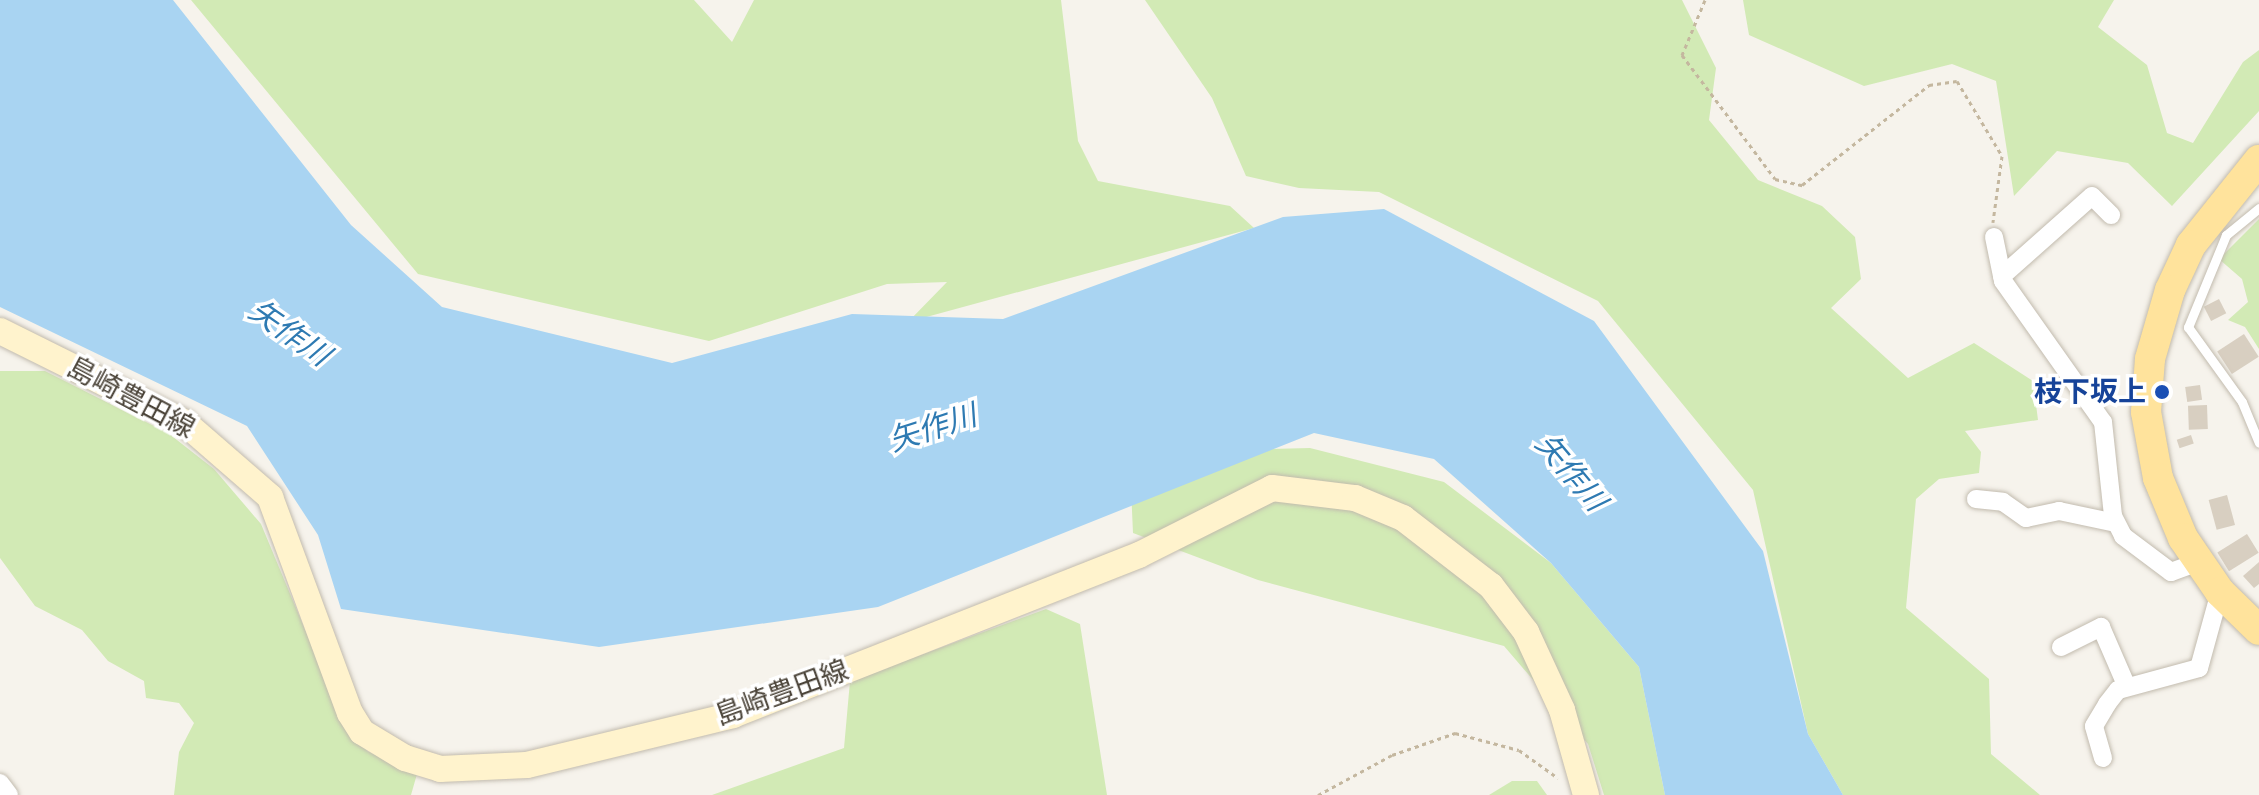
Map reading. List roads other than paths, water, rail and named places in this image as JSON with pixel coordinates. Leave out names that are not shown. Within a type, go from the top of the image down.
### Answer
[{"type":"main road","points":[[2259,160],[2191,245],[2148,371],[2158,478],[2196,563],[2259,630]]},
{"type":"main road","name":"島崎豊田線","points":[[0,331],[185,423],[270,497],[350,713],[362,732],[405,758],[440,769],[527,765],[733,715],[1139,555],[1272,488],[1355,498],[1403,518],[1491,586],[1538,658],[1575,790]]},
{"type":"street","points":[[2002,276],[2092,196],[2111,215]]},
{"type":"street","points":[[1994,237],[2002,276],[2103,422],[2116,523],[2144,557],[2171,572],[2196,563]]},
{"type":"street","points":[[1976,499],[2003,502],[2026,518],[2059,511],[2116,523]]},
{"type":"street","points":[[2103,758],[2094,726],[2127,687],[2199,668],[2220,592]]},
{"type":"street","points":[[2061,647],[2101,627],[2127,687]]},
{"type":"street","points":[[0,783],[9,795]]},
{"type":"lane","points":[[2259,208],[2226,235],[2189,311],[2188,327],[2242,402],[2259,443]]},
{"type":"water","name":"矢作川","points":[[0,0],[173,0],[351,225],[442,307],[672,363],[852,314],[1003,319],[1283,217],[1384,209],[1594,321],[1763,551],[1808,734],[1843,795],[1665,795],[1639,667],[1551,563],[1434,459],[1314,433],[878,607],[599,647],[341,609],[318,535],[247,426],[0,307]]},
{"type":"place","name":"枝下坂上","points":[[2162,392]]}]
